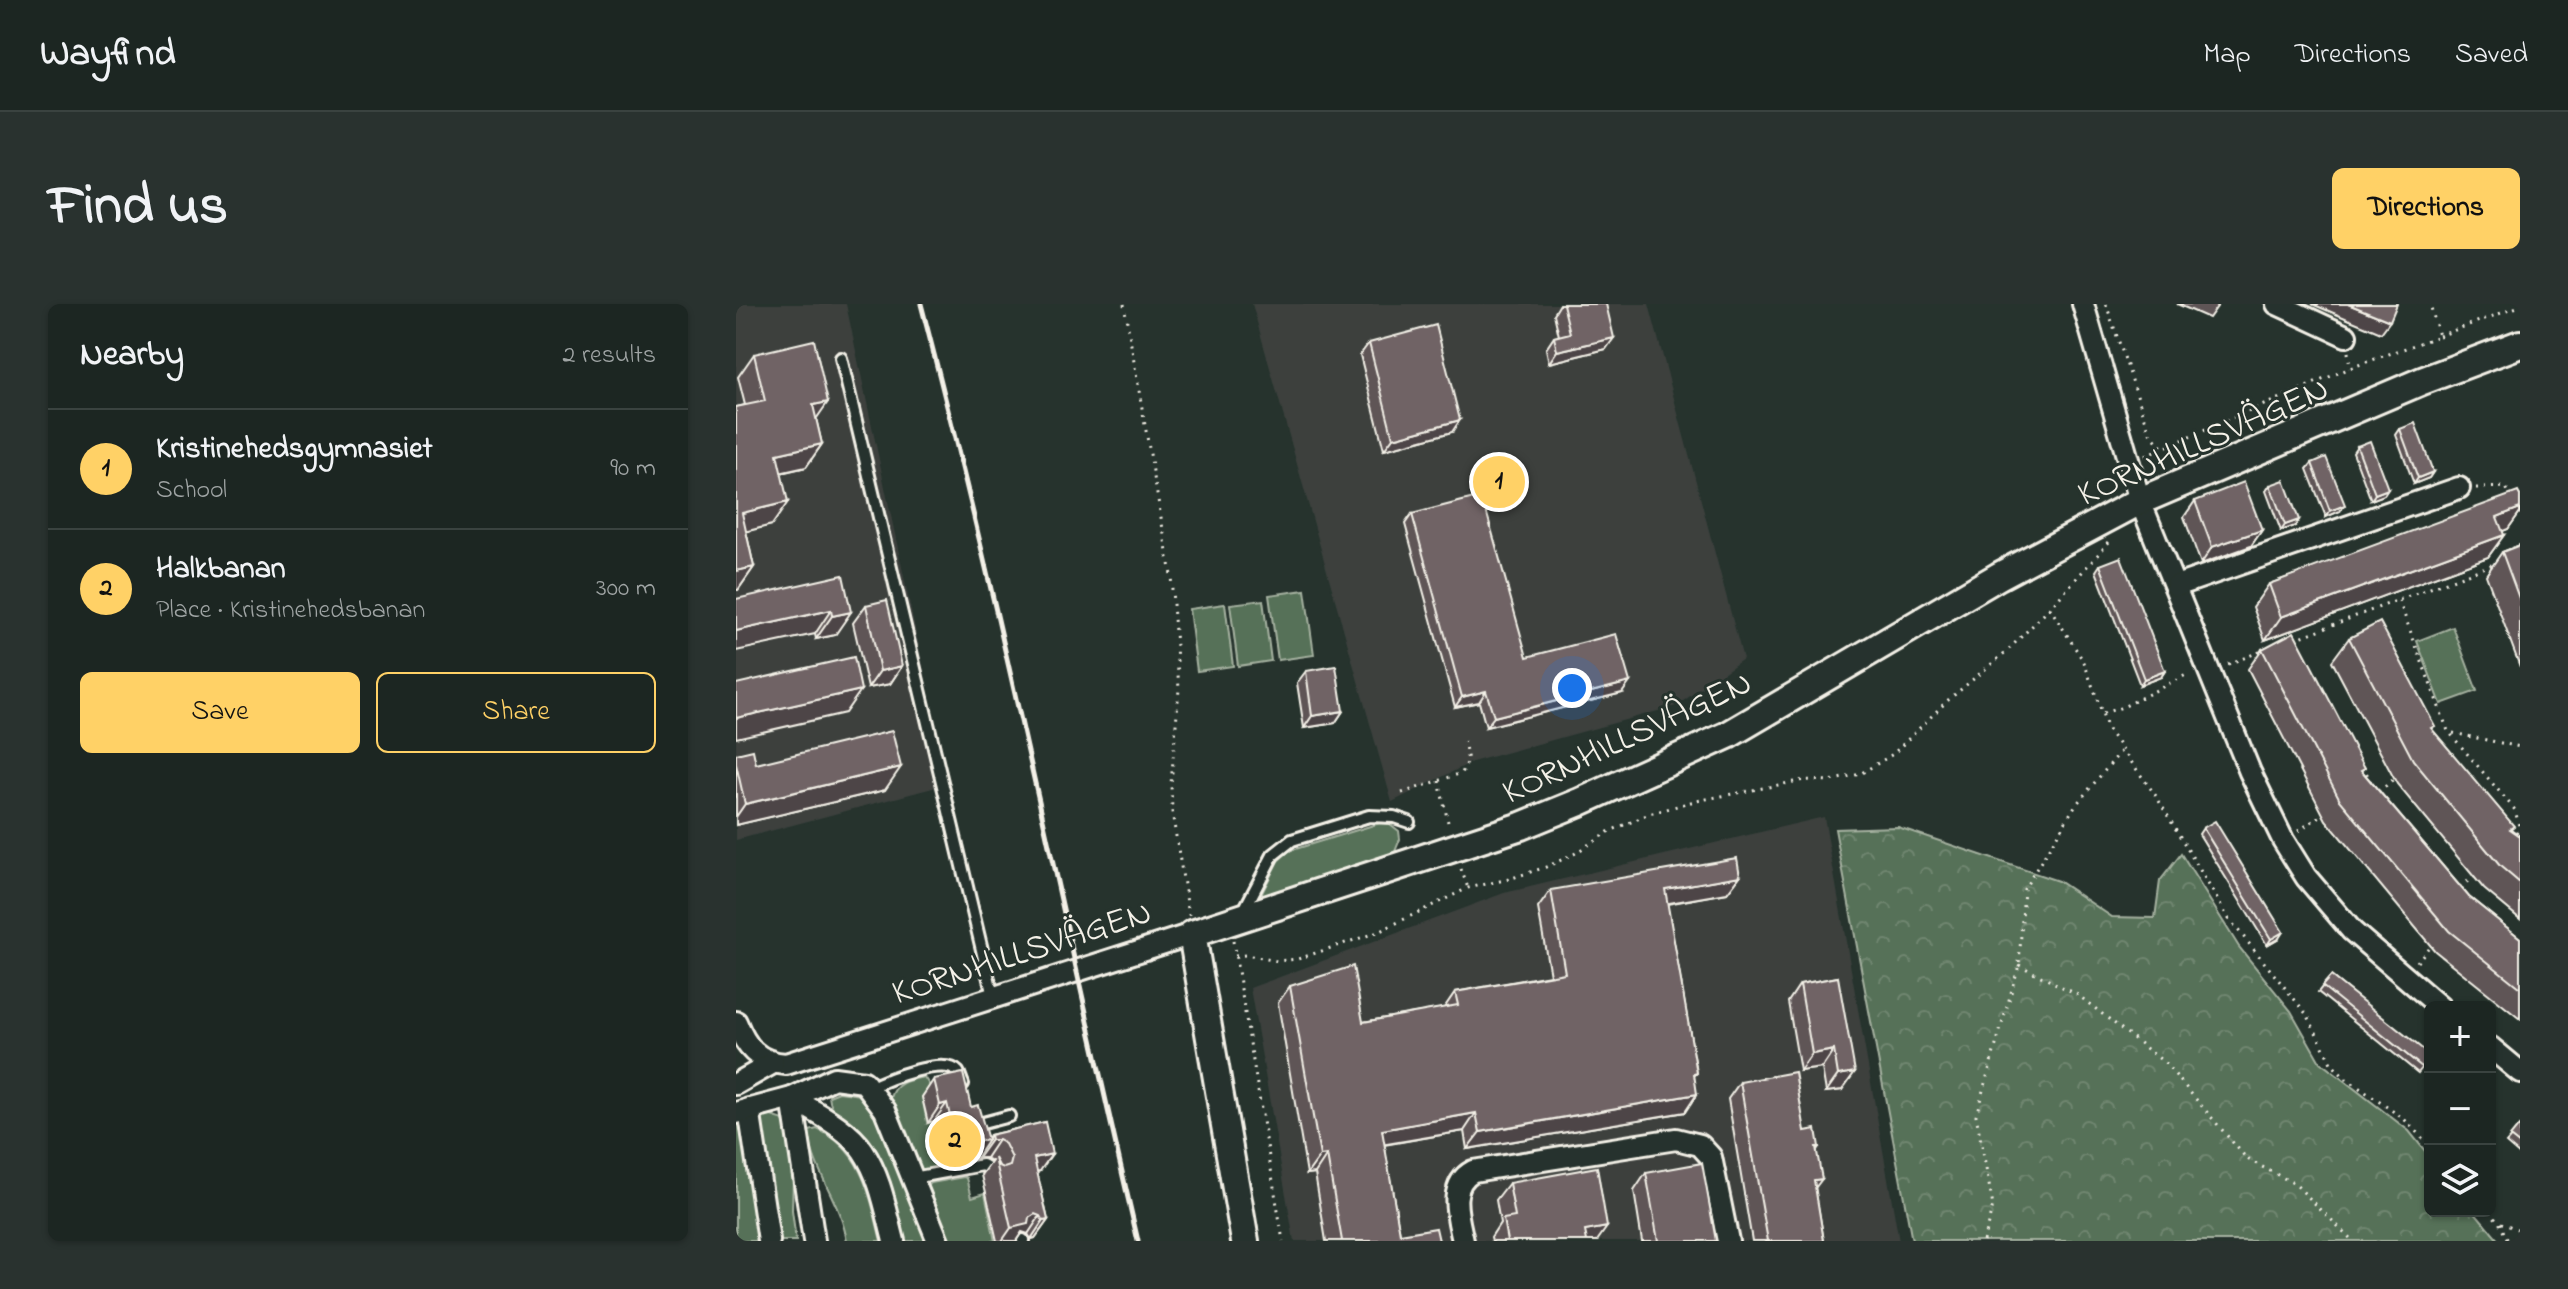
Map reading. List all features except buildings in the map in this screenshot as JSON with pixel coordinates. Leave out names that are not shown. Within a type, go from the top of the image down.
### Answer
[{"type":"street","points":[[2083,304],[2140,501],[2250,772],[2283,840],[2306,877],[2352,931],[2433,1001]]},
{"type":"street","points":[[2277,304],[2346,336]]},
{"type":"street","name":"KORNHILLSVÄGEN","points":[[736,1084],[773,1063],[786,1064],[1234,922],[1521,826],[1580,802],[1728,735],[1999,576],[2140,501],[2422,381],[2520,344]]},
{"type":"street","points":[[2176,586],[2459,488]]},
{"type":"street","points":[[1192,934],[1245,1241]]},
{"type":"street","points":[[736,1022],[745,1046],[773,1063]]},
{"type":"street","points":[[2496,1052],[2520,1072]]},
{"type":"street","points":[[769,1241],[742,1111],[792,1098],[834,1078],[864,1082],[885,1110],[938,1241]]},
{"type":"street","points":[[792,1098],[814,1241]]},
{"type":"street","points":[[792,1098],[817,1113],[861,1148],[880,1186],[894,1241]]},
{"type":"street","points":[[1463,1241],[1456,1206],[1457,1194],[1460,1182],[1473,1171],[1676,1139],[1700,1145],[1711,1157],[1728,1241]]},
{"type":"lane","points":[[841,358],[993,996]]},
{"type":"lane","points":[[1234,922],[1281,846],[1369,816],[1394,817],[1409,822]]},
{"type":"lane","points":[[870,1088],[908,1072],[948,1066],[957,1071],[968,1101]]},
{"type":"lane","points":[[972,1113],[975,1125],[1009,1116]]},
{"type":"lane","points":[[913,1178],[983,1165],[988,1168],[992,1178]]},
{"type":"path","points":[[1124,304],[1171,575],[1179,689],[1171,784],[1172,812],[1192,934]]},
{"type":"path","points":[[2106,304],[2150,433],[2162,447]]},
{"type":"path","points":[[2439,336],[2520,306]]},
{"type":"path","points":[[2459,488],[2506,487],[2511,498]]},
{"type":"path","points":[[2295,639],[2507,559]]},
{"type":"path","points":[[2399,601],[2448,731],[2515,810],[2519,826]]},
{"type":"path","points":[[1235,956],[1277,961],[1298,959],[1378,932],[1468,888],[1546,867],[1574,854],[1608,832],[1649,814],[1691,802],[1804,780],[1830,781],[1860,774],[1893,754],[2050,608]]},
{"type":"path","points":[[2103,713],[2123,707],[2197,670],[2209,671],[2266,650]]},
{"type":"path","points":[[2451,732],[2520,747]]},
{"type":"path","points":[[1402,793],[1462,773],[1468,761],[1464,741]]},
{"type":"path","points":[[1983,1241],[1993,1206],[1976,1115],[2019,965],[2024,889],[2075,806],[2122,750]]},
{"type":"path","points":[[2357,756],[2382,802]]},
{"type":"path","points":[[2377,793],[2401,772]]},
{"type":"path","points":[[2283,840],[2333,807]]},
{"type":"path","points":[[2515,837],[2520,818]]},
{"type":"path","points":[[2456,891],[2478,874]]},
{"type":"path","points":[[1234,922],[1235,956],[1283,1241]]},
{"type":"path","points":[[2404,977],[2440,933]]},
{"type":"path","points":[[2019,965],[2078,995],[2165,1063],[2247,1159],[2295,1184],[2353,1241]]},
{"type":"path","points":[[2494,1217],[2508,1241]]},
{"type":"path","points":[[2499,1222],[2520,1230]]},
{"type":"shaded area","points":[[736,304],[846,304],[948,784],[736,840]]},
{"type":"shaded area","points":[[1252,304],[1649,304],[1743,659],[1676,706],[1472,762],[1392,802]]},
{"type":"shaded area","points":[[1824,817],[1899,1241],[1294,1241],[1250,988],[1504,893]]},
{"type":"green space","points":[[1305,590],[1314,655],[1278,660],[1269,595]]},
{"type":"green space","points":[[1263,600],[1271,661],[1238,666],[1230,604]]},
{"type":"green space","points":[[1225,604],[1233,666],[1197,671],[1189,609]]},
{"type":"green space","points":[[2453,627],[2477,691],[2441,704],[2417,641]]},
{"type":"green space","points":[[1380,823],[1390,824],[1399,831],[1400,839],[1394,854],[1259,899],[1278,861],[1289,851]]},
{"type":"green space","points":[[1898,827],[2058,881],[2112,917],[2155,918],[2160,881],[2181,854],[2239,947],[2291,1011],[2320,1062],[2409,1131],[2424,1150],[2424,1217],[2479,1217],[2499,1241],[1912,1241],[1835,829]]},
{"type":"green space","points":[[924,1077],[930,1086],[922,1097],[927,1122],[934,1121],[939,1144],[930,1146],[933,1162],[956,1158],[958,1164],[923,1170],[918,1168],[891,1098],[899,1085]]},
{"type":"green space","points":[[839,1092],[861,1095],[875,1106],[932,1241],[905,1241],[893,1199],[875,1160],[841,1123],[831,1106],[829,1096]]},
{"type":"green space","points":[[765,1114],[784,1120],[791,1129],[794,1146],[792,1211],[796,1241],[778,1241],[761,1125]]},
{"type":"green space","points":[[739,1120],[745,1128],[765,1241],[736,1241],[736,1121]]},
{"type":"green space","points":[[817,1129],[833,1138],[855,1162],[868,1192],[881,1241],[847,1241],[839,1212],[811,1144],[809,1131]]},
{"type":"green space","points":[[965,1177],[972,1197],[985,1193],[995,1241],[946,1241],[927,1187],[931,1183]]},
{"type":"railway","points":[[921,304],[1006,654],[1138,1241]]},
{"type":"place","name":"Kristinehedsgymnasiet","points":[[1499,482]]},
{"type":"place","name":"Halkbanan","points":[[955,1141]]}]
